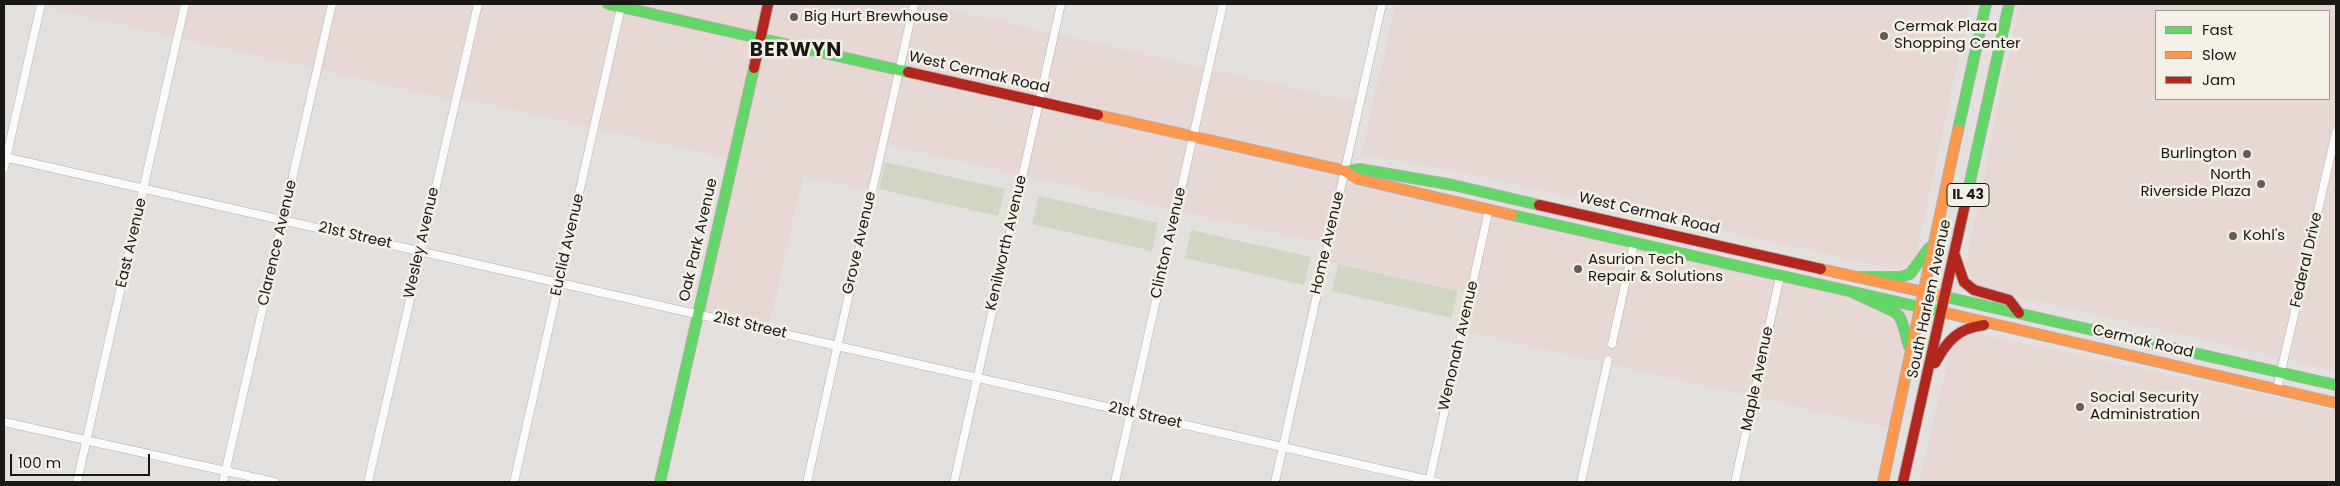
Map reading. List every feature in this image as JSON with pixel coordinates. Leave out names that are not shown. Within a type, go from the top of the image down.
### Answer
[{"type":"main road","name":"West Cermak Road","points":[[608,4],[1344,171],[1358,179],[1489,210],[1942,312]]},
{"type":"main road","name":"Oak Park Avenue","points":[[660,482],[768,4]]},
{"type":"main road","name":"South Harlem Avenue","points":[[1883,482],[1922,291],[1986,4]]},
{"type":"main road","name":"South Harlem Avenue","points":[[1903,482],[1946,297],[2009,4]]},
{"type":"main road","name":"West Cermak Road","points":[[1344,171],[1360,169],[1454,185],[1946,297]]},
{"type":"main road","points":[[1859,277],[1900,277],[1910,274],[1933,243]]},
{"type":"main road","points":[[1954,256],[1964,282],[1974,290],[2009,300],[2019,313]]},
{"type":"main road","points":[[1850,291],[1870,302],[1891,309],[1899,315],[1910,348]]},
{"type":"main road","name":"Cermak Road","points":[[1946,297],[2336,385]]},
{"type":"main road","name":"Cermak Road","points":[[1942,312],[2336,403]]},
{"type":"main road","points":[[1927,380],[1940,354],[1958,330],[1966,326],[2000,326]]},
{"type":"street","points":[[4,168],[41,4]]},
{"type":"street","name":"East Avenue","points":[[77,482],[185,4]]},
{"type":"street","name":"Clarence Avenue","points":[[223,482],[332,4]]},
{"type":"street","name":"Wesley Avenue","points":[[368,482],[478,4]]},
{"type":"street","name":"Grove Avenue","points":[[807,482],[914,4]]},
{"type":"street","name":"Kenilworth Avenue","points":[[954,482],[1062,4]]},
{"type":"street","name":"Clinton Avenue","points":[[1115,482],[1223,4]]},
{"type":"street","name":"Home Avenue","points":[[1275,482],[1382,4]]},
{"type":"street","name":"Euclid Avenue","points":[[514,482],[622,7]]},
{"type":"street","name":"Federal Drive","points":[[2277,389],[2336,132]]},
{"type":"street","name":"21st Street","points":[[5,157],[1432,482]]},
{"type":"street","name":"Wenonah Avenue","points":[[1432,482],[1489,210]]},
{"type":"street","points":[[1612,344],[1634,243]]},
{"type":"street","name":"Maple Avenue","points":[[1735,482],[1756,393],[1780,276]]},
{"type":"street","points":[[1581,482],[1608,360]]},
{"type":"street","points":[[4,422],[275,482]]},
{"type":"shaded area","points":[[31,4],[476,4],[453,100]]},
{"type":"shaded area","points":[[480,4],[601,4],[758,40],[731,159],[457,97]]},
{"type":"shaded area","points":[[614,4],[766,4],[759,37]]},
{"type":"shaded area","points":[[770,4],[925,4],[1358,103],[1327,244],[881,143],[870,190],[803,176],[768,328],[699,312]]},
{"type":"shaded area","name":"Cermak Plaza Shopping Center","points":[[1395,4],[1971,4],[1915,259],[1898,270],[1469,174],[1362,154]]},
{"type":"shaded area","name":"North Riverside Plaza","points":[[2019,4],[2336,4],[2336,371],[1983,287],[1973,282],[1966,270],[1966,262]]},
{"type":"shaded area","points":[[1346,174],[1487,211],[1469,293],[1326,261]]},
{"type":"shaded area","points":[[1491,212],[1915,309],[1891,428],[1464,331]]},
{"type":"shaded area","points":[[1974,333],[2336,410],[2336,482],[1919,482],[1951,349],[1962,337]]},
{"type":"green space","points":[[885,162],[1005,189],[998,216],[879,189]]},
{"type":"green space","points":[[1039,196],[1158,223],[1152,251],[1032,224]]},
{"type":"green space","points":[[1191,230],[1311,257],[1304,285],[1185,258]]},
{"type":"green space","points":[[1338,264],[1458,291],[1451,318],[1332,291]]},
{"type":"traffic: fast","points":[[608,4],[908,72]]},
{"type":"traffic: fast","points":[[1958,130],[1986,4]]},
{"type":"traffic: fast","points":[[1968,191],[2009,4]]},
{"type":"traffic: fast","points":[[660,482],[754,68]]},
{"type":"traffic: fast","points":[[1345,171],[1360,169],[1453,185],[1539,205]]},
{"type":"traffic: fast","points":[[1512,215],[1942,312]]},
{"type":"traffic: fast","points":[[1859,277],[1900,277],[1910,274],[1929,248]]},
{"type":"traffic: fast","points":[[1850,291],[1885,307],[1899,316],[1909,346]]},
{"type":"traffic: fast","points":[[1946,297],[2336,385]]},
{"type":"traffic: slow","points":[[1098,115],[1333,168],[1345,171],[1358,179],[1512,215]]},
{"type":"traffic: slow","points":[[1883,482],[1958,130]]},
{"type":"traffic: slow","points":[[1821,269],[1946,297]]},
{"type":"traffic: slow","points":[[1942,312],[2336,403]]},
{"type":"traffic: jam","points":[[754,68],[768,4]]},
{"type":"traffic: jam","points":[[908,72],[1098,115]]},
{"type":"traffic: jam","points":[[1903,482],[1968,191]]},
{"type":"traffic: jam","points":[[1539,205],[1821,269]]},
{"type":"traffic: jam","points":[[1955,256],[1964,282],[1974,290],[2009,300],[2019,313]]},
{"type":"traffic: jam","points":[[1935,363],[1944,348],[1954,337],[1967,329],[1984,325]]},
{"type":"place","name":"Big Hurt Brewhouse","points":[[794,17]]},
{"type":"place","name":"Cermak Plaza Shopping Center","points":[[1884,36]]},
{"type":"place","name":"Burlington","points":[[2247,154]]},
{"type":"place","name":"North Riverside Plaza","points":[[2261,184]]},
{"type":"place","name":"Kohl's","points":[[2233,236]]},
{"type":"place","name":"Asurion Tech Repair & Solutions","points":[[1578,269]]},
{"type":"place","name":"Social Security Administration","points":[[2080,407]]},
{"type":"district","name":"BERWYN","points":[[796,51]]}]
